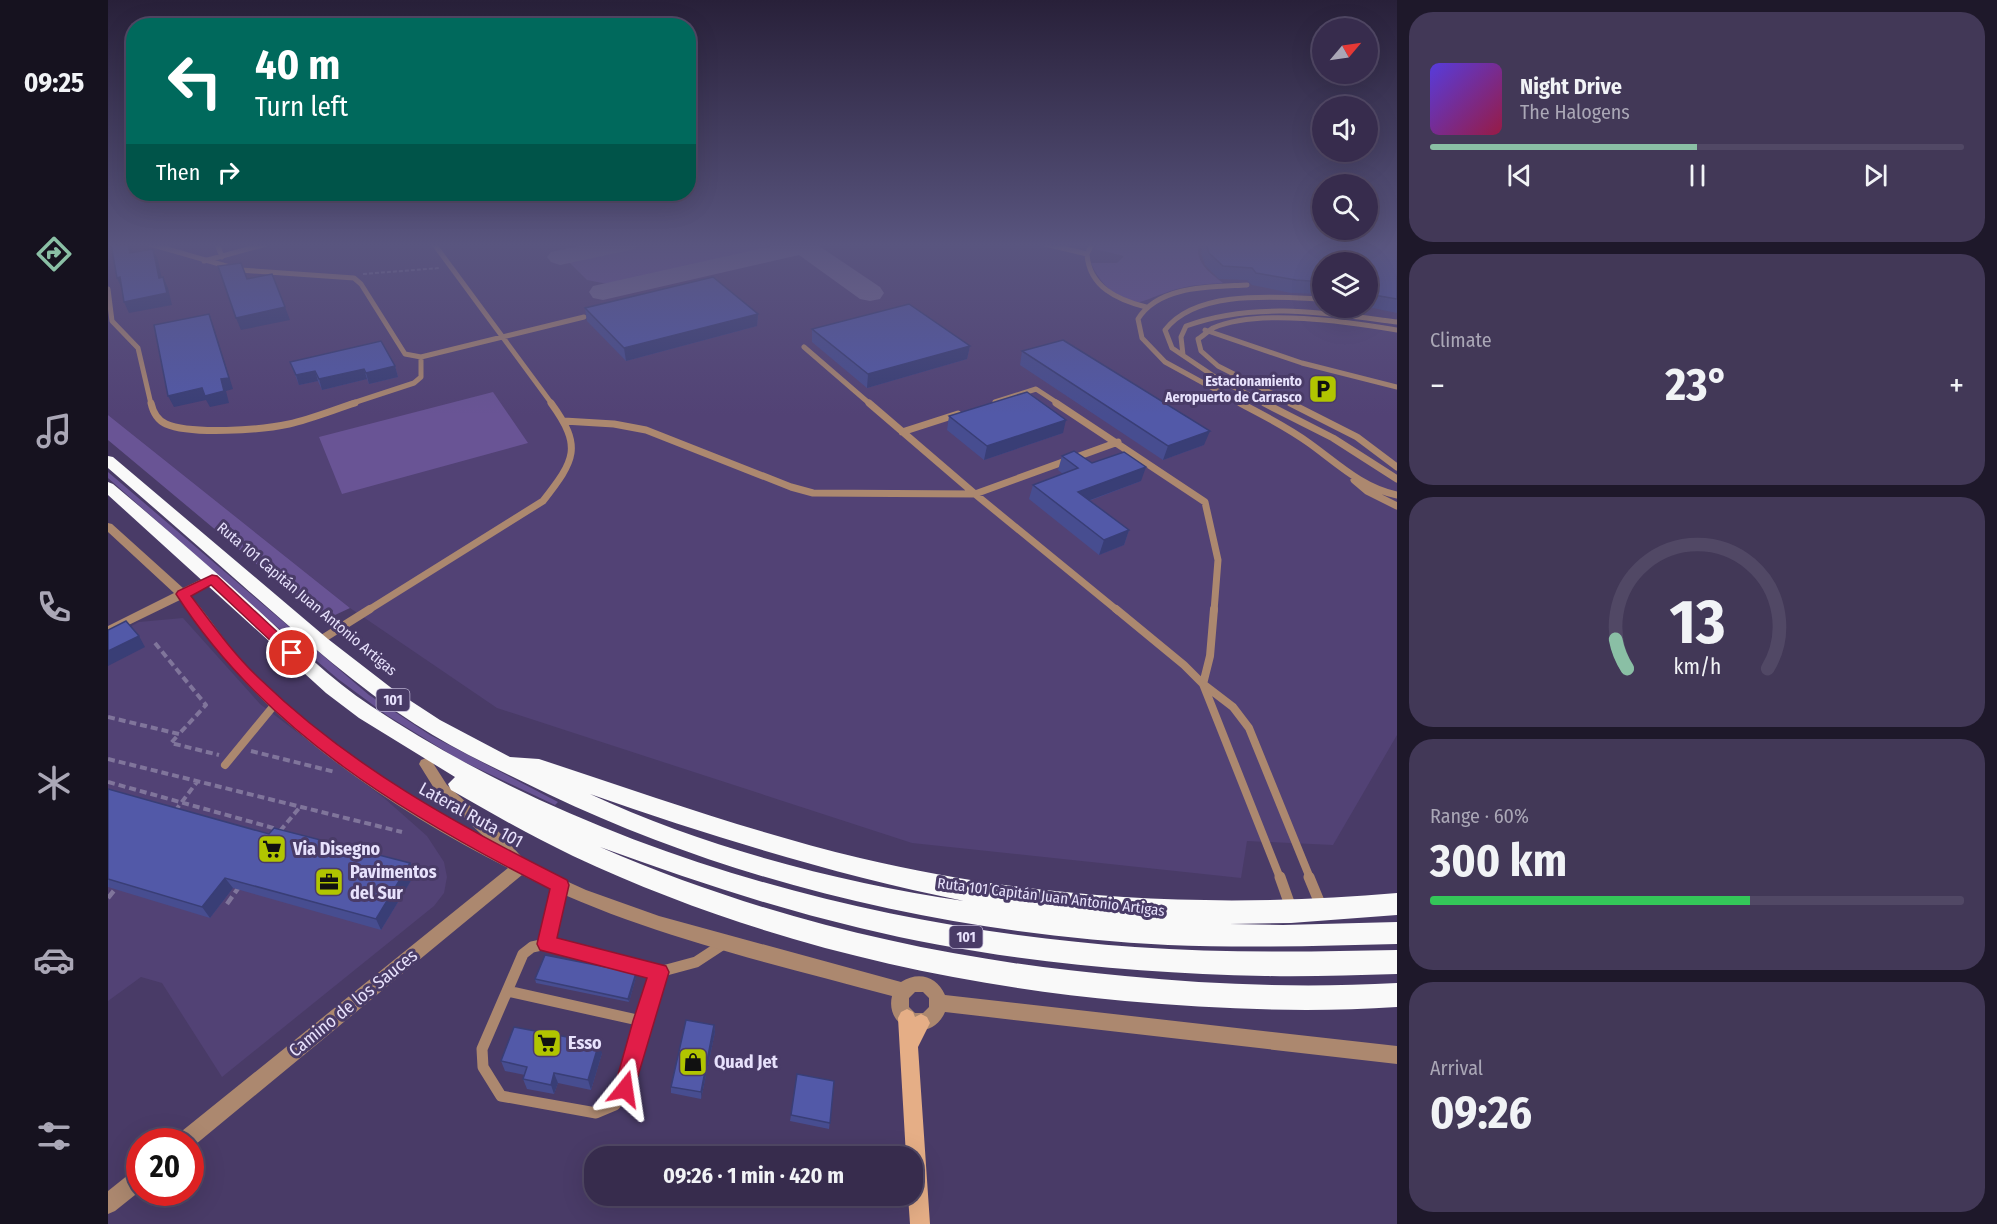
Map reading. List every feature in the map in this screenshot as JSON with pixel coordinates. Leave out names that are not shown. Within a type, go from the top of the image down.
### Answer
[{"type":"highway","name":"Ruta 101 Capitán Juan Antonio Artigas","points":[[108,460],[319,641],[377,689],[413,714],[506,765],[600,810],[648,829],[715,852],[859,891],[932,906],[1000,916],[1155,933],[1312,938],[1397,933]]},
{"type":"highway","name":"101","points":[[108,487],[310,669],[363,711],[463,773],[509,797],[632,849],[756,890],[863,918],[933,933],[1100,956],[1174,962],[1333,966],[1397,962]]},
{"type":"highway","points":[[408,740],[426,764],[497,807],[667,887],[760,921],[894,956],[1041,981],[1194,995],[1298,1000],[1397,995]]},
{"type":"highway","points":[[506,765],[539,767],[686,819],[794,852],[969,891],[1045,901],[1214,913],[1323,912],[1397,904]]},
{"type":"street","name":"Lateral Ruta 101","points":[[108,526],[183,594],[229,655],[276,703],[338,755],[393,794],[522,866],[560,885],[625,912],[725,943],[903,991]]},
{"type":"street","points":[[108,631],[212,579]]},
{"type":"street","points":[[426,764],[442,789],[493,835],[522,866]]},
{"type":"street","name":"Camino de los Sauces","points":[[201,1128],[522,866]]},
{"type":"street","points":[[914,1021],[900,1008],[903,991],[912,985],[921,984],[930,987],[940,1004]]},
{"type":"street","points":[[914,1021],[935,1017],[940,1004]]},
{"type":"street","points":[[940,1004],[1397,1055]]},
{"type":"street","points":[[914,1021],[909,1045],[920,1224]]},
{"type":"street","points":[[108,1204],[126,1189]]},
{"type":"lane","points":[[110,301],[112,321],[138,348],[153,412],[164,423],[179,428],[255,430],[290,424],[414,383],[421,377],[421,357]]},
{"type":"lane","points":[[372,301],[405,354],[421,357],[584,317]]},
{"type":"lane","points":[[319,641],[543,501],[564,474],[573,445],[564,421],[476,301]]},
{"type":"lane","points":[[1123,301],[1146,307]]},
{"type":"lane","points":[[1153,301],[1140,315],[1138,323],[1140,334],[1147,345],[1165,362],[1299,436],[1375,490],[1397,495]]},
{"type":"lane","points":[[1229,301],[1185,311],[1173,317],[1165,330],[1172,348],[1218,379],[1332,438],[1397,479]]},
{"type":"lane","points":[[1184,354],[1181,338],[1186,326],[1223,314],[1289,312],[1397,323]]},
{"type":"lane","points":[[1397,330],[1351,323],[1278,319],[1223,323],[1205,330],[1198,339],[1198,345],[1206,356],[1218,366],[1354,437],[1377,450],[1397,467]]},
{"type":"lane","points":[[1205,330],[1302,363],[1397,387]]},
{"type":"lane","points":[[804,347],[975,494],[1184,664],[1203,684],[1233,707],[1249,728],[1323,912]]},
{"type":"lane","points":[[992,403],[1036,388],[1205,502],[1218,560],[1210,656],[1203,684],[1268,842],[1292,912]]},
{"type":"lane","points":[[902,432],[969,410]]},
{"type":"lane","points":[[564,421],[614,424],[646,430],[791,488],[813,493],[975,494],[1118,442]]},
{"type":"lane","points":[[1353,476],[1360,486],[1397,506]]},
{"type":"lane","points":[[225,765],[276,703]]},
{"type":"lane","points":[[546,944],[560,885]]},
{"type":"lane","points":[[659,972],[642,1021],[625,1089],[615,1105],[596,1113],[501,1096],[483,1067],[482,1050],[523,954],[532,946],[546,944],[659,972],[696,962],[725,943]]},
{"type":"lane","points":[[508,991],[642,1021]]},
{"type":"path","points":[[155,643],[206,705],[171,743],[219,755]]},
{"type":"path","points":[[108,717],[179,734]]},
{"type":"path","points":[[245,755],[249,751],[340,773]]},
{"type":"path","points":[[108,759],[402,832]]},
{"type":"path","points":[[108,782],[292,834]]},
{"type":"path","points":[[173,813],[197,782]]},
{"type":"path","points":[[274,840],[300,807]]},
{"type":"path","points":[[400,866],[432,876]]},
{"type":"path","points":[[108,898],[123,879]]},
{"type":"path","points":[[226,903],[240,885]]},
{"type":"shaded area","points":[[108,301],[1312,301],[1312,318],[1378,318],[1378,301],[1397,301],[1397,735],[1333,845],[1247,841],[1241,878],[912,843],[497,708],[350,608],[108,415]]},
{"type":"shaded area","points":[[493,392],[528,443],[342,494],[319,437]]},
{"type":"shaded area","points":[[108,415],[350,608],[333,616],[321,618],[108,440]]},
{"type":"shaded area","points":[[108,472],[369,695],[430,735],[558,802],[555,805],[458,759],[388,716],[338,679],[284,633],[108,478]]},
{"type":"shaded area","name":"Via Disegno","points":[[183,618],[260,704],[384,798],[427,836],[444,862],[447,877],[444,893],[434,906],[222,1077],[162,983],[141,977],[108,1001],[108,638],[139,622]]},
{"type":"building","points":[[230,301],[283,301],[285,307],[236,318]]},
{"type":"building","points":[[613,301],[742,301],[758,314],[624,348],[585,308]]},
{"type":"building","points":[[909,304],[970,346],[868,374],[812,329]]},
{"type":"building","points":[[209,314],[229,378],[221,379],[224,391],[205,396],[202,388],[168,396],[154,325]]},
{"type":"building","points":[[1063,340],[1210,431],[1168,446],[1022,351]]},
{"type":"building","points":[[381,341],[395,366],[366,373],[364,369],[319,379],[315,371],[296,375],[290,362]]},
{"type":"building","points":[[1027,392],[1066,420],[987,446],[949,416]]},
{"type":"building","points":[[1074,451],[1092,463],[1124,452],[1146,467],[1078,492],[1129,530],[1104,540],[1033,485],[1078,468],[1062,456]]},
{"type":"building","points":[[126,621],[139,636],[108,651],[108,630]]},
{"type":"building","points":[[108,789],[269,834],[274,828],[410,863],[376,919],[225,878],[202,907],[108,879]]},
{"type":"building","points":[[545,955],[636,973],[628,999],[535,979]]},
{"type":"building","name":"Quad Jet","points":[[686,1020],[714,1025],[701,1092],[671,1087]]},
{"type":"building","points":[[514,1027],[599,1043],[588,1080],[554,1073],[551,1085],[523,1079],[527,1067],[501,1061]]},
{"type":"building","points":[[797,1074],[834,1081],[830,1123],[791,1115]]},
{"type":"place","name":"Estacionamiento Aeropuerto de Carrasco","points":[[1323,389]]},
{"type":"place","name":"Via Disegno","points":[[272,849]]},
{"type":"place","name":"Pavimentos del Sur","points":[[329,882]]},
{"type":"place","name":"Esso","points":[[547,1043]]},
{"type":"place","name":"Quad Jet","points":[[693,1062]]},
{"type":"route","points":[[292,653],[212,579],[183,594],[229,655],[256,684],[291,717],[338,755],[393,794],[483,846],[560,885],[546,944],[659,972],[642,1021],[625,1089]]}]
